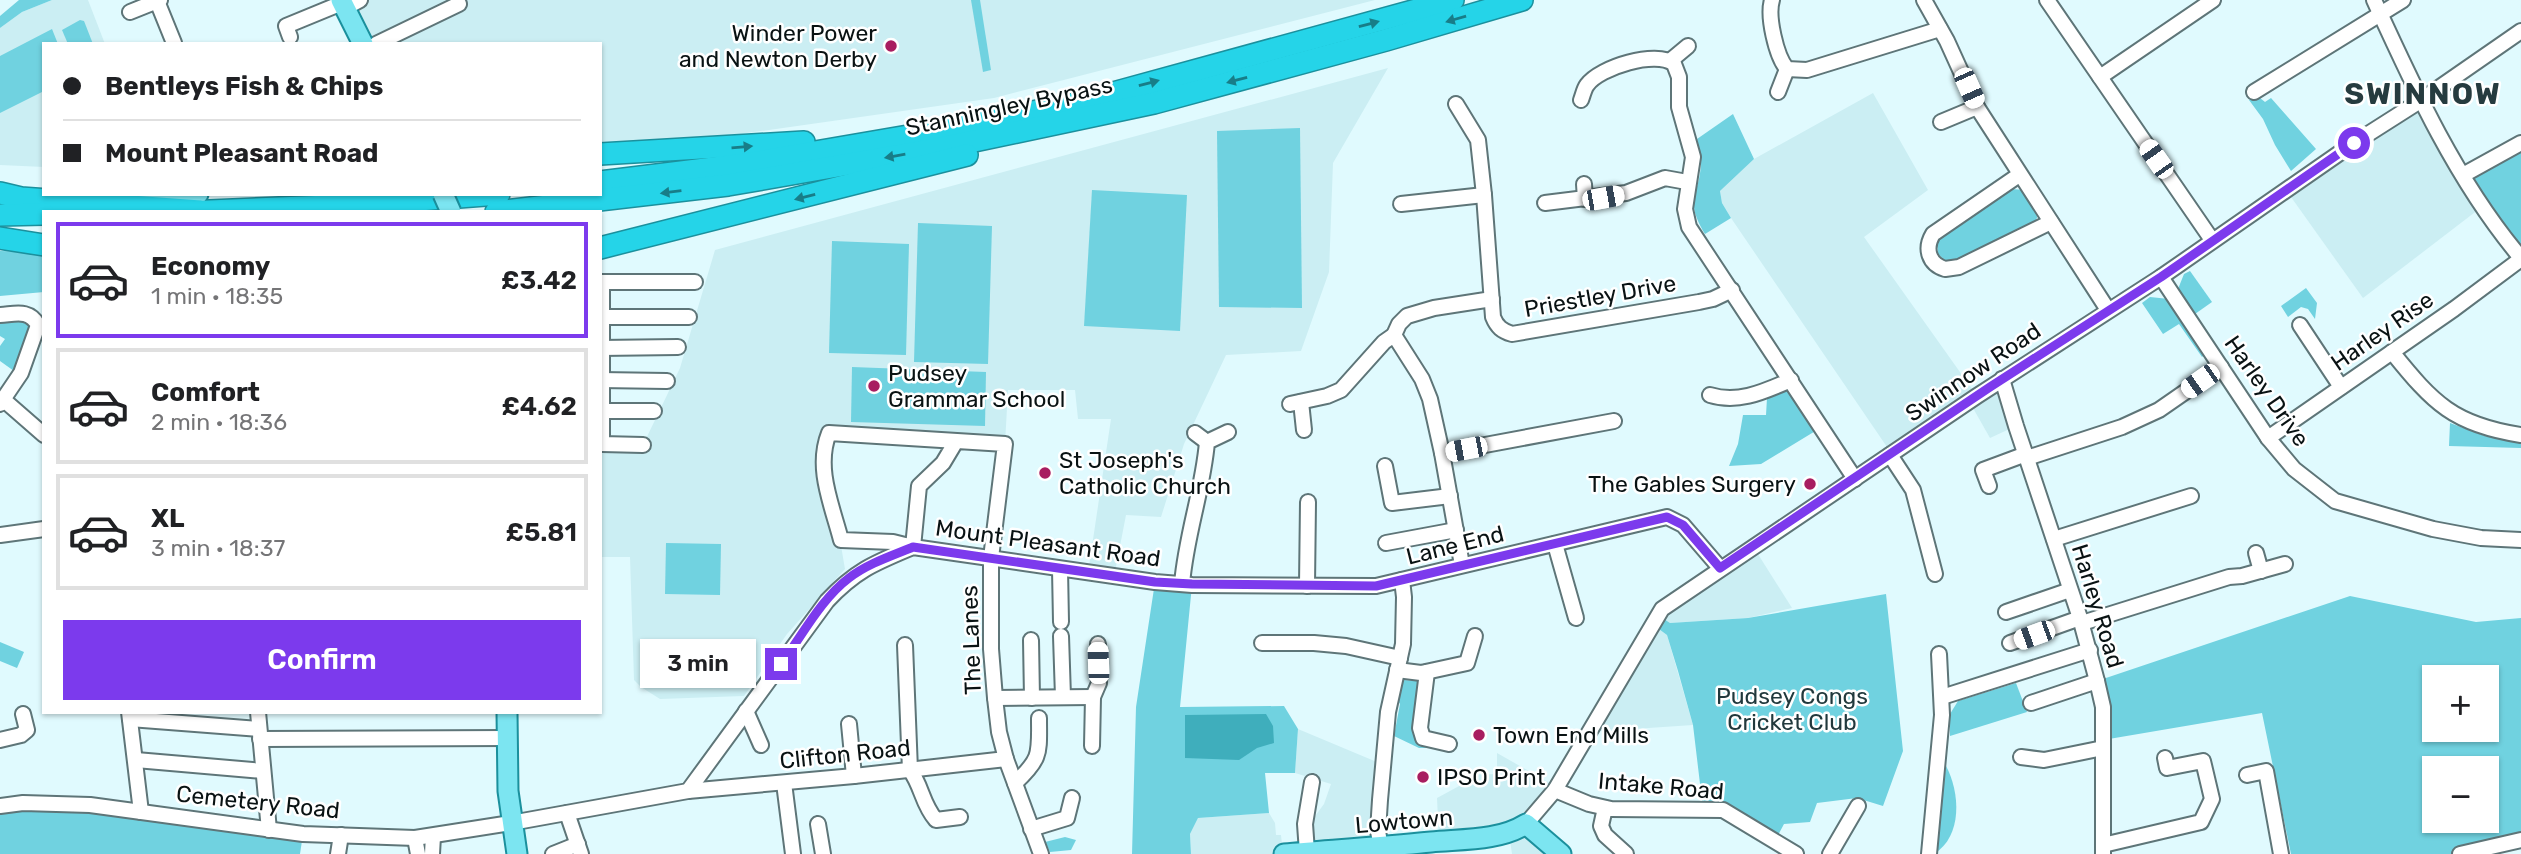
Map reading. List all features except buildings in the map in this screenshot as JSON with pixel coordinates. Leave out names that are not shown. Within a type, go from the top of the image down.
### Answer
[{"type":"highway","name":"Stanningley Bypass","points":[[602,182],[746,164],[1073,104],[1453,0]]},
{"type":"highway","name":"Stanningley Bypass","points":[[513,210],[729,185],[941,148],[1154,103],[1522,0]]},
{"type":"highway","points":[[602,248],[940,163],[1154,103]]},
{"type":"highway","points":[[602,154],[803,142],[874,142]]},
{"type":"highway","points":[[0,191],[21,198],[190,210]]},
{"type":"highway","points":[[229,210],[472,196]]},
{"type":"highway","points":[[0,215],[42,214]]},
{"type":"highway","points":[[0,236],[42,233]]},
{"type":"highway","points":[[0,236],[42,245]]},
{"type":"main road","points":[[347,3],[362,42]]},
{"type":"main road","points":[[0,191],[42,190]]},
{"type":"main road","points":[[507,714],[511,823],[517,854]]},
{"type":"main road","points":[[1526,824],[1561,854]]},
{"type":"main road","name":"Lowtown","points":[[1284,854],[1381,851],[1472,839],[1509,832],[1526,824]]},
{"type":"street","points":[[1772,0],[1770,18],[1782,61],[1787,69]]},
{"type":"street","points":[[1924,0],[1977,107],[2108,310]]},
{"type":"street","points":[[2047,0],[2213,240]]},
{"type":"street","points":[[2100,77],[2213,0]]},
{"type":"street","points":[[2374,0],[2420,101],[2463,174],[2521,259]]},
{"type":"street","points":[[2254,92],[2403,0]]},
{"type":"street","points":[[130,12],[158,1],[174,42]]},
{"type":"street","points":[[290,37],[286,26],[347,3]]},
{"type":"street","points":[[380,42],[458,4]]},
{"type":"street","points":[[1787,69],[1807,70],[1940,29]]},
{"type":"street","name":"Swinnow Road","points":[[1526,824],[1555,790],[1662,609],[2003,379],[2161,277],[2521,31]]},
{"type":"street","points":[[1670,61],[1688,46]]},
{"type":"street","points":[[1581,100],[1588,83],[1610,71],[1650,58],[1674,64],[1679,77],[1679,107],[1692,148],[1685,219],[1855,479]]},
{"type":"street","points":[[1778,92],[1787,69]]},
{"type":"street","name":"Priestley Drive","points":[[1455,104],[1478,140],[1495,323],[1505,332],[1512,334],[1706,301],[1732,290]]},
{"type":"street","points":[[1941,122],[1977,107]]},
{"type":"street","points":[[2463,174],[2521,143]]},
{"type":"street","points":[[2020,175],[1937,230],[1928,241],[1929,256],[1945,270],[1959,267],[2051,222]]},
{"type":"street","points":[[1545,203],[1626,194],[1665,178],[1687,182]]},
{"type":"street","points":[[1584,184],[1585,199]]},
{"type":"street","points":[[1401,204],[1484,195]]},
{"type":"street","name":"Harley Rise","points":[[2268,438],[2521,259]]},
{"type":"street","name":"Harley Drive","points":[[2161,277],[2268,438],[2294,469],[2335,501],[2433,529],[2481,538],[2521,540]]},
{"type":"street","points":[[602,282],[695,282]]},
{"type":"street","points":[[1304,430],[1295,403],[1341,390],[1384,342],[1394,335],[1407,316],[1434,308],[1492,299]]},
{"type":"street","points":[[0,315],[25,313],[33,316],[38,325],[38,348],[2,402],[42,433]]},
{"type":"street","points":[[602,317],[689,317]]},
{"type":"street","points":[[2300,325],[2342,387]]},
{"type":"street","points":[[1394,335],[1422,379],[1430,399],[1462,565]]},
{"type":"street","points":[[602,348],[678,347]]},
{"type":"street","points":[[2392,352],[2423,390],[2442,408],[2466,421],[2497,432],[2521,435]]},
{"type":"street","points":[[1989,486],[1983,470],[2122,427],[2159,410],[2221,367]]},
{"type":"street","name":"Harley Road","points":[[2003,379],[2081,621],[2097,681],[2102,707],[2103,849]]},
{"type":"street","points":[[602,380],[667,381]]},
{"type":"street","points":[[1710,396],[1733,400],[1756,395],[1791,380]]},
{"type":"street","points":[[602,411],[654,411]]},
{"type":"street","points":[[1442,453],[1614,421]]},
{"type":"street","points":[[1182,584],[1184,555],[1200,490],[1201,437],[1228,432]]},
{"type":"street","points":[[829,433],[955,443],[943,463],[919,486],[913,547],[893,542],[841,540],[822,467],[824,446],[829,433]]},
{"type":"street","name":"The Lanes","points":[[955,443],[1005,444],[991,558],[991,649],[995,698],[1006,759],[1041,854]]},
{"type":"street","points":[[602,444],[643,445]]},
{"type":"street","points":[[1890,455],[1913,490],[1935,574]]},
{"type":"street","points":[[1385,466],[1392,503],[1450,496]]},
{"type":"street","points":[[2054,539],[2191,496]]},
{"type":"street","points":[[1307,586],[1308,502]]},
{"type":"street","name":"Lane End","points":[[1381,851],[1379,821],[1385,731],[1399,664],[1404,608],[1402,580],[1667,517],[1683,525],[1720,568]]},
{"type":"street","points":[[0,535],[42,529]]},
{"type":"street","points":[[1386,543],[1456,530]]},
{"type":"street","points":[[1555,544],[1576,618]]},
{"type":"street","name":"Mount Pleasant Road","points":[[688,791],[827,601],[848,578],[913,547],[1182,584],[1376,586],[1402,580]]},
{"type":"street","points":[[2256,554],[2261,571]]},
{"type":"street","points":[[2010,643],[2229,576],[2242,576],[2285,564]]},
{"type":"street","points":[[1060,569],[1063,697]]},
{"type":"street","points":[[2006,612],[2070,590]]},
{"type":"street","points":[[1262,643],[1346,646],[1427,672],[1471,669],[1475,636]]},
{"type":"street","points":[[1031,640],[1032,698]]},
{"type":"street","points":[[1092,746],[1093,696],[1099,683],[1098,644]]},
{"type":"street","points":[[905,645],[909,770],[916,778],[926,809],[936,820],[960,817]]},
{"type":"street","points":[[1942,697],[2090,650]]},
{"type":"street","points":[[1928,854],[1942,697],[1939,654]]},
{"type":"street","points":[[1427,672],[1420,728],[1423,738],[1449,744]]},
{"type":"street","points":[[2032,703],[2097,681]]},
{"type":"street","points":[[995,698],[1093,696]]},
{"type":"street","points":[[746,711],[761,745]]},
{"type":"street","points":[[0,740],[21,735],[27,730],[23,714]]},
{"type":"street","points":[[258,714],[269,830]]},
{"type":"street","points":[[141,812],[130,716],[260,734],[508,738]]},
{"type":"street","points":[[1015,783],[1031,768],[1039,753],[1039,718]]},
{"type":"street","points":[[849,724],[854,776]]},
{"type":"street","points":[[2021,757],[2044,760],[2103,748]]},
{"type":"street","points":[[2103,849],[2201,822],[2212,799],[2203,761],[2167,768],[2165,758]]},
{"type":"street","name":"Clifton Road","points":[[688,791],[1006,759]]},
{"type":"street","points":[[136,760],[263,771]]},
{"type":"street","points":[[2248,775],[2266,771],[2281,854]]},
{"type":"street","points":[[1307,852],[1306,824],[1312,782]]},
{"type":"street","points":[[784,783],[793,854]]},
{"type":"street","name":"Intake Road","points":[[1555,790],[1605,808],[1723,810],[1796,854]]},
{"type":"street","points":[[511,823],[688,791]]},
{"type":"street","points":[[1031,829],[1067,818],[1072,798]]},
{"type":"street","name":"Cemetery Road","points":[[0,806],[23,803],[90,805],[303,834],[415,838],[511,823]]},
{"type":"street","points":[[1830,854],[1858,806]]},
{"type":"street","points":[[1605,808],[1601,826],[1605,835],[1626,854]]},
{"type":"street","points":[[553,854],[579,849],[567,813]]},
{"type":"street","points":[[818,824],[823,854]]},
{"type":"street","points":[[338,854],[341,835]]},
{"type":"street","points":[[432,854],[433,836]]},
{"type":"street","points":[[415,838],[418,854]]},
{"type":"street","points":[[2460,854],[2521,840]]},
{"type":"shaded area","points":[[52,0],[88,0],[104,42],[42,42],[42,167],[0,165],[0,28],[22,12]]},
{"type":"shaded area","points":[[354,0],[1375,0],[994,98],[740,134],[602,145],[602,42],[372,42]]},
{"type":"shaded area","name":"Pudsey Grammar School","points":[[1388,68],[1333,163],[1329,272],[1301,351],[1226,355],[1184,444],[1161,517],[1126,515],[1114,577],[1088,573],[1111,419],[1078,419],[1075,390],[1008,390],[1005,444],[829,434],[824,446],[845,569],[787,634],[744,696],[660,699],[634,680],[630,557],[602,557],[602,444],[643,445],[680,368],[715,250]]},
{"type":"shaded area","points":[[1873,93],[1928,190],[1864,237],[1972,389],[1887,447],[1731,218],[1722,203],[1720,191],[1754,159]]},
{"type":"shaded area","points":[[2420,101],[2483,206],[2363,298],[2286,190]]},
{"type":"shaded area","points":[[2002,379],[2016,426],[1990,438],[1969,401]]},
{"type":"shaded area","points":[[1756,551],[1792,608],[1748,618],[1670,623],[1658,615]]},
{"type":"shaded area","points":[[1652,624],[1667,635],[1693,725],[1589,732]]},
{"type":"shaded area","points":[[1266,714],[1273,726],[1274,743],[1257,748],[1239,760],[1185,758],[1185,715]]},
{"type":"shaded area","points":[[1298,729],[1384,765],[1381,847],[1313,852],[1313,819],[1324,804],[1331,784],[1295,773]]},
{"type":"shaded area","points":[[1497,753],[1557,787],[1526,824],[1561,854],[1512,854],[1509,833],[1439,842],[1437,798],[1461,785],[1462,775],[1497,774]]},
{"type":"shaded area","points":[[1269,813],[1275,823],[1276,835],[1281,835],[1283,854],[1191,854],[1190,834],[1198,818]]},
{"type":"green space","points":[[19,0],[52,0],[22,12],[0,28],[0,16]]},
{"type":"green space","points":[[971,0],[980,0],[991,70],[983,72]]},
{"type":"green space","points":[[80,20],[84,21],[92,42],[67,42],[62,30]]},
{"type":"green space","points":[[52,29],[57,42],[42,42],[42,92],[0,113],[0,56]]},
{"type":"green space","points":[[2253,97],[2265,102],[2271,98],[2316,149],[2291,171],[2263,119],[2249,100]]},
{"type":"green space","points":[[1733,114],[1754,159],[1720,191],[1722,203],[1731,218],[1705,234],[1694,204],[1701,162],[1697,139]]},
{"type":"green space","points":[[1300,128],[1302,308],[1219,307],[1217,131]]},
{"type":"green space","points":[[2521,143],[2521,257],[2463,175]]},
{"type":"green space","points":[[1092,190],[1187,195],[1180,331],[1084,326]]},
{"type":"green space","points":[[2024,190],[2034,203],[2038,215],[2033,225],[1953,263],[1947,262],[1938,254],[1937,241],[1940,233],[2004,191]]},
{"type":"green space","points":[[918,223],[992,226],[988,364],[914,362]]},
{"type":"green space","points":[[832,241],[909,244],[906,355],[829,353]]},
{"type":"green space","points":[[0,251],[42,252],[42,292],[0,296]]},
{"type":"green space","points":[[2190,271],[2212,302],[2195,314],[2178,289],[2184,274]]},
{"type":"green space","points":[[2306,288],[2317,303],[2315,319],[2308,309],[2301,307],[2288,317],[2281,306]]},
{"type":"green space","points":[[2150,297],[2169,299],[2205,354],[2202,357],[2179,324],[2163,334],[2142,303]]},
{"type":"green space","points":[[23,319],[31,327],[14,371],[0,361],[0,346],[5,339],[0,336],[0,322]]},
{"type":"green space","points":[[852,367],[986,372],[985,426],[851,422]]},
{"type":"green space","points":[[1787,391],[1792,393],[1817,430],[1761,464],[1729,466],[1738,444],[1743,415],[1766,415],[1767,398]]},
{"type":"green space","points":[[2450,423],[2485,436],[2521,443],[2521,448],[2449,446]]},
{"type":"green space","points":[[666,543],[721,544],[720,595],[665,594]]},
{"type":"green space","points":[[1155,582],[1192,585],[1180,707],[1284,706],[1298,729],[1295,773],[1265,773],[1269,813],[1198,818],[1190,834],[1191,854],[1132,854],[1136,707]]},
{"type":"green space","name":"Pudsey Congs Cricket Club","points":[[1886,594],[1903,751],[1883,806],[1857,798],[1817,803],[1810,822],[1784,824],[1775,841],[1703,809],[1693,725],[1667,635],[1652,624],[1658,615],[1670,623],[1748,618]]},
{"type":"green space","points":[[2350,596],[2476,622],[2521,618],[2521,840],[2460,854],[2291,854],[2262,713],[2103,740],[2097,681]]},
{"type":"green space","points":[[0,642],[24,652],[17,668],[0,661]]},
{"type":"green space","points":[[1404,680],[1418,681],[1420,687],[1416,724],[1438,748],[1419,748],[1394,736],[1400,704],[1397,699]]},
{"type":"green space","points":[[2016,683],[2027,712],[1950,736],[1950,714],[1958,701]]},
{"type":"green space","points":[[1946,766],[1954,788],[1956,813],[1950,836],[1934,854]]},
{"type":"green space","points":[[23,803],[303,834],[300,854],[0,854],[0,806]]},
{"type":"green space","points":[[1065,837],[1076,840],[1071,850],[1050,852],[1045,842]]},
{"type":"place","name":"Winder Power and Newton Derby","points":[[891,46]]},
{"type":"place","name":"Pudsey Grammar School","points":[[874,386]]},
{"type":"place","name":"St Joseph's Catholic Church","points":[[1045,473]]},
{"type":"place","name":"The Gables Surgery","points":[[1810,484]]},
{"type":"place","name":"Town End Mills","points":[[1479,735]]},
{"type":"place","name":"IPSO Print","points":[[1423,777]]},
{"type":"district","name":"SWINNOW","points":[[2423,94]]},
{"type":"route","points":[[781,664],[827,601],[848,578],[913,547],[1155,582],[1376,586],[1667,517],[1683,525],[1720,568],[1990,387],[2161,277],[2354,143]]}]
